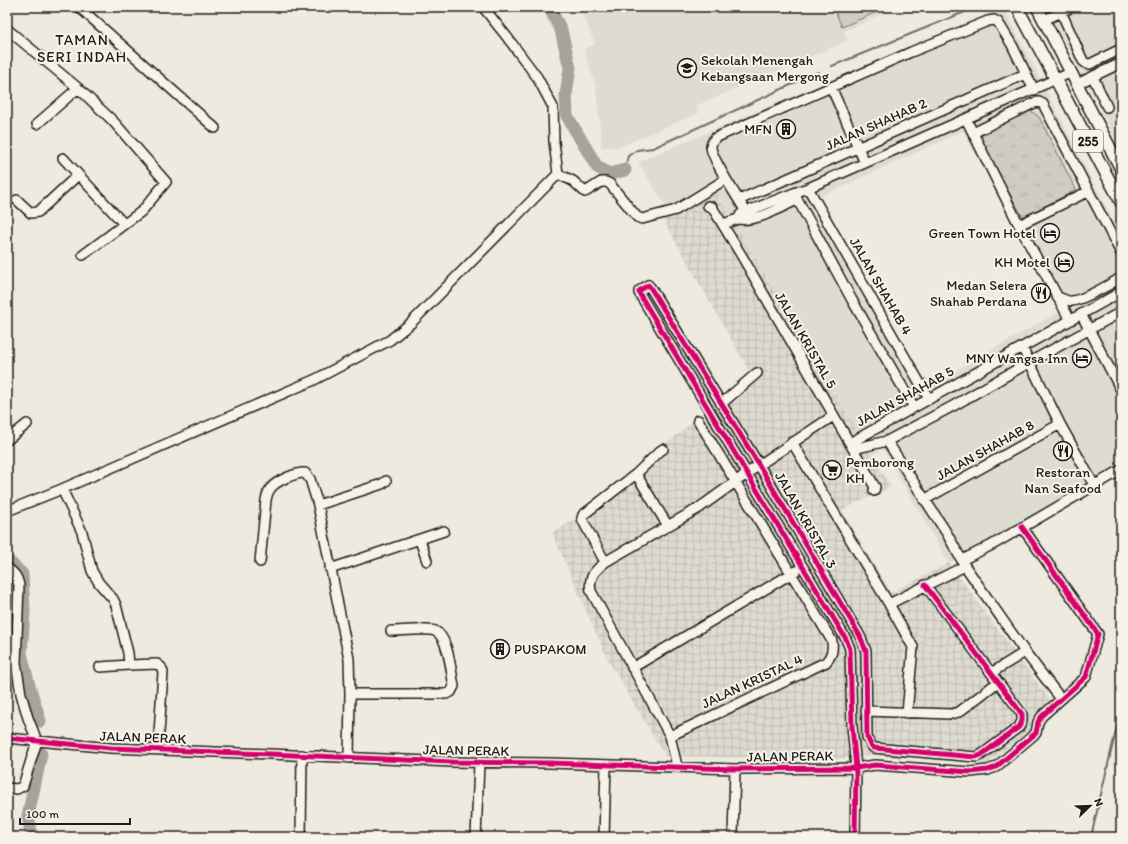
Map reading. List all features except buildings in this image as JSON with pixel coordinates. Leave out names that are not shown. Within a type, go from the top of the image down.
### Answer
[{"type":"main road","name":"255","points":[[1018,7],[1121,202]]},
{"type":"main road","name":"255","points":[[1037,7],[1121,169]]},
{"type":"street","points":[[79,7],[215,128]]},
{"type":"street","points":[[483,7],[537,77],[553,107],[554,142],[558,174]]},
{"type":"street","points":[[1044,20],[1060,10],[1072,7]]},
{"type":"street","points":[[1060,10],[1083,61],[1087,64],[1090,64],[1121,49]]},
{"type":"street","points":[[746,212],[726,179],[712,150],[711,146],[715,138],[911,52],[988,21],[994,20],[998,22],[1012,45],[1034,90]]},
{"type":"street","points":[[7,29],[78,88],[114,121],[166,182],[142,211],[83,255]]},
{"type":"street","points":[[1077,84],[1121,63]]},
{"type":"street","points":[[738,218],[745,220],[757,217],[808,188],[1070,73]]},
{"type":"street","name":"JALAN SHAHAB 2","points":[[739,200],[1025,74]]},
{"type":"street","points":[[1093,77],[1107,107]]},
{"type":"street","points":[[831,87],[865,163]]},
{"type":"street","points":[[37,124],[78,88]]},
{"type":"street","points":[[973,133],[1034,103],[1039,102],[1043,104],[1121,253]]},
{"type":"street","points":[[966,119],[1019,225],[1070,320]]},
{"type":"street","points":[[63,158],[124,224]]},
{"type":"street","points":[[558,174],[573,181],[585,192],[601,182],[610,184],[637,218],[642,219],[676,210],[726,179]]},
{"type":"street","points":[[7,511],[62,489],[314,380],[390,340],[411,323],[558,174]]},
{"type":"street","points":[[17,200],[31,213],[35,213],[78,175]]},
{"type":"street","name":"JALAN SHAHAB 4","points":[[808,188],[929,398]]},
{"type":"street","points":[[1019,225],[1089,190]]},
{"type":"street","points":[[723,224],[738,218],[746,212],[795,196]]},
{"type":"street","points":[[795,196],[914,407]]},
{"type":"street","name":"JALAN KRISTAL 5","points":[[708,206],[712,207],[723,224],[875,487],[874,491]]},
{"type":"street","points":[[1057,297],[1070,302],[1075,301],[1121,278]]},
{"type":"street","name":"JALAN KRISTAL 3","points":[[747,474],[639,293],[640,290],[648,286],[650,287],[759,464],[865,649]]},
{"type":"street","name":"JALAN SHAHAB 5","points":[[851,446],[929,398],[1121,292]]},
{"type":"street","points":[[851,446],[887,441],[953,406],[1121,312]]},
{"type":"street","points":[[1081,314],[1121,390]]},
{"type":"street","points":[[1022,347],[1060,424],[1094,485]]},
{"type":"street","points":[[721,404],[757,373]]},
{"type":"street","points":[[678,766],[670,736],[591,591],[590,584],[594,574],[606,562],[700,508],[759,464],[833,416]]},
{"type":"street","points":[[698,420],[792,574]]},
{"type":"street","points":[[7,440],[27,424]]},
{"type":"street","name":"JALAN SHAHAB 8","points":[[924,500],[1060,424]]},
{"type":"street","points":[[887,441],[946,532],[964,563],[1025,652],[1061,699],[1086,677],[1098,634],[1022,528]]},
{"type":"street","points":[[792,442],[914,647],[907,713]]},
{"type":"street","points":[[606,562],[582,518],[583,515],[636,474],[663,449]]},
{"type":"street","points":[[889,604],[926,585],[1121,470]]},
{"type":"street","points":[[260,562],[266,500],[270,488],[274,484],[297,473],[305,473],[310,478],[318,506],[348,659],[350,694],[349,758]]},
{"type":"street","points":[[636,474],[668,526]]},
{"type":"street","points":[[747,474],[804,566],[846,638],[850,649],[852,726],[856,768],[854,837]]},
{"type":"street","points":[[318,506],[386,482]]},
{"type":"street","points":[[62,489],[82,532],[92,571],[99,584],[113,599],[116,605],[128,653],[129,665]]},
{"type":"street","points":[[330,569],[444,532]]},
{"type":"street","points":[[420,540],[427,561]]},
{"type":"street","points":[[632,668],[804,566]]},
{"type":"street","points":[[7,568],[14,573],[19,584],[16,663],[17,674],[24,708],[37,741],[22,786],[17,789],[7,788]]},
{"type":"street","name":"JALAN KRISTAL 4","points":[[670,736],[826,662],[830,657],[833,650],[832,641],[792,574]]},
{"type":"street","points":[[850,649],[865,649],[867,737],[874,748],[976,757],[981,755],[1019,727],[1022,721],[1022,714],[926,585]]},
{"type":"street","points":[[350,694],[446,694],[452,690],[454,686],[446,643],[441,636],[434,631],[391,631]]},
{"type":"street","points":[[991,673],[1025,652]]},
{"type":"street","points":[[100,667],[157,664],[161,667],[163,672],[158,749]]},
{"type":"street","points":[[866,711],[951,714],[959,712],[998,682]]},
{"type":"street","name":"JALAN PERAK","points":[[7,738],[112,748],[349,758],[478,762],[550,762],[735,769],[856,768],[875,765],[970,772],[988,770],[996,767],[1036,733],[1040,718],[1061,699]]},
{"type":"street","points":[[301,837],[302,755]]},
{"type":"street","points":[[970,772],[976,757]]},
{"type":"street","points":[[476,837],[478,762]]},
{"type":"street","points":[[604,837],[606,765]]},
{"type":"street","points":[[732,837],[735,769]]},
{"type":"shaded area","name":"Sekolah Menengah Kebangsaan Mergong","points":[[580,7],[898,7],[844,31],[847,41],[696,106],[699,113],[619,147],[602,147],[596,87],[584,49],[595,44]]},
{"type":"shaded area","points":[[1003,7],[1121,236],[1121,467],[949,563],[883,449],[872,455],[715,190],[672,216],[638,162]],"holes":[[[963,131],[1064,309],[937,381],[920,376],[818,198]]]},
{"type":"shaded area","points":[[1046,7],[1121,7],[1121,149],[1083,76]]},
{"type":"shaded area","points":[[715,190],[891,487],[842,510],[891,593],[949,563],[1050,700],[1033,716],[1031,729],[987,764],[871,755],[838,759],[665,756],[608,660],[552,533],[572,521],[751,374],[664,221]]},
{"type":"green space","points":[[833,7],[888,7],[842,27]]},
{"type":"green space","points":[[1029,110],[1039,117],[1076,190],[1023,217],[980,142],[984,132]]},
{"type":"waterway","points":[[549,7],[561,30],[570,68],[566,95],[567,116],[597,167],[610,174],[625,170]]},
{"type":"waterway","points":[[832,66],[977,7]]},
{"type":"waterway","points":[[625,170],[628,156],[637,150],[653,148],[819,72]]},
{"type":"waterway","points":[[7,560],[22,574],[24,611],[21,654],[40,721]]},
{"type":"waterway","points":[[1091,837],[1121,709]]},
{"type":"waterway","points":[[32,837],[28,816],[41,754]]},
{"type":"cycle path","points":[[855,837],[856,768],[852,726],[850,649],[846,639],[639,291],[648,285],[650,287],[759,465],[860,636],[866,651],[867,737],[871,745],[874,748],[976,757],[981,755],[1019,727],[1022,721],[1022,714],[925,585]]},
{"type":"cycle path","points":[[7,738],[111,748],[452,762],[550,763],[735,769],[856,768],[875,765],[970,772],[988,770],[996,767],[1036,733],[1038,722],[1042,716],[1086,677],[1098,634],[1022,527]]},
{"type":"place","name":"Sekolah Menengah Kebangsaan Mergong","points":[[687,68]]},
{"type":"place","name":"MFN","points":[[786,129]]},
{"type":"place","name":"Green Town Hotel","points":[[1050,233]]},
{"type":"place","name":"KH Motel","points":[[1064,262]]},
{"type":"place","name":"Medan Selera Shahab Perdana","points":[[1041,293]]},
{"type":"place","name":"MNY Wangsa Inn","points":[[1082,358]]},
{"type":"place","name":"Restoran Nan Seafood","points":[[1063,451]]},
{"type":"place","name":"Pemborong KH","points":[[832,470]]},
{"type":"place","name":"PUSPAKOM","points":[[500,649]]},
{"type":"district","name":"TAMAN SERI INDAH","points":[[82,48]]}]
